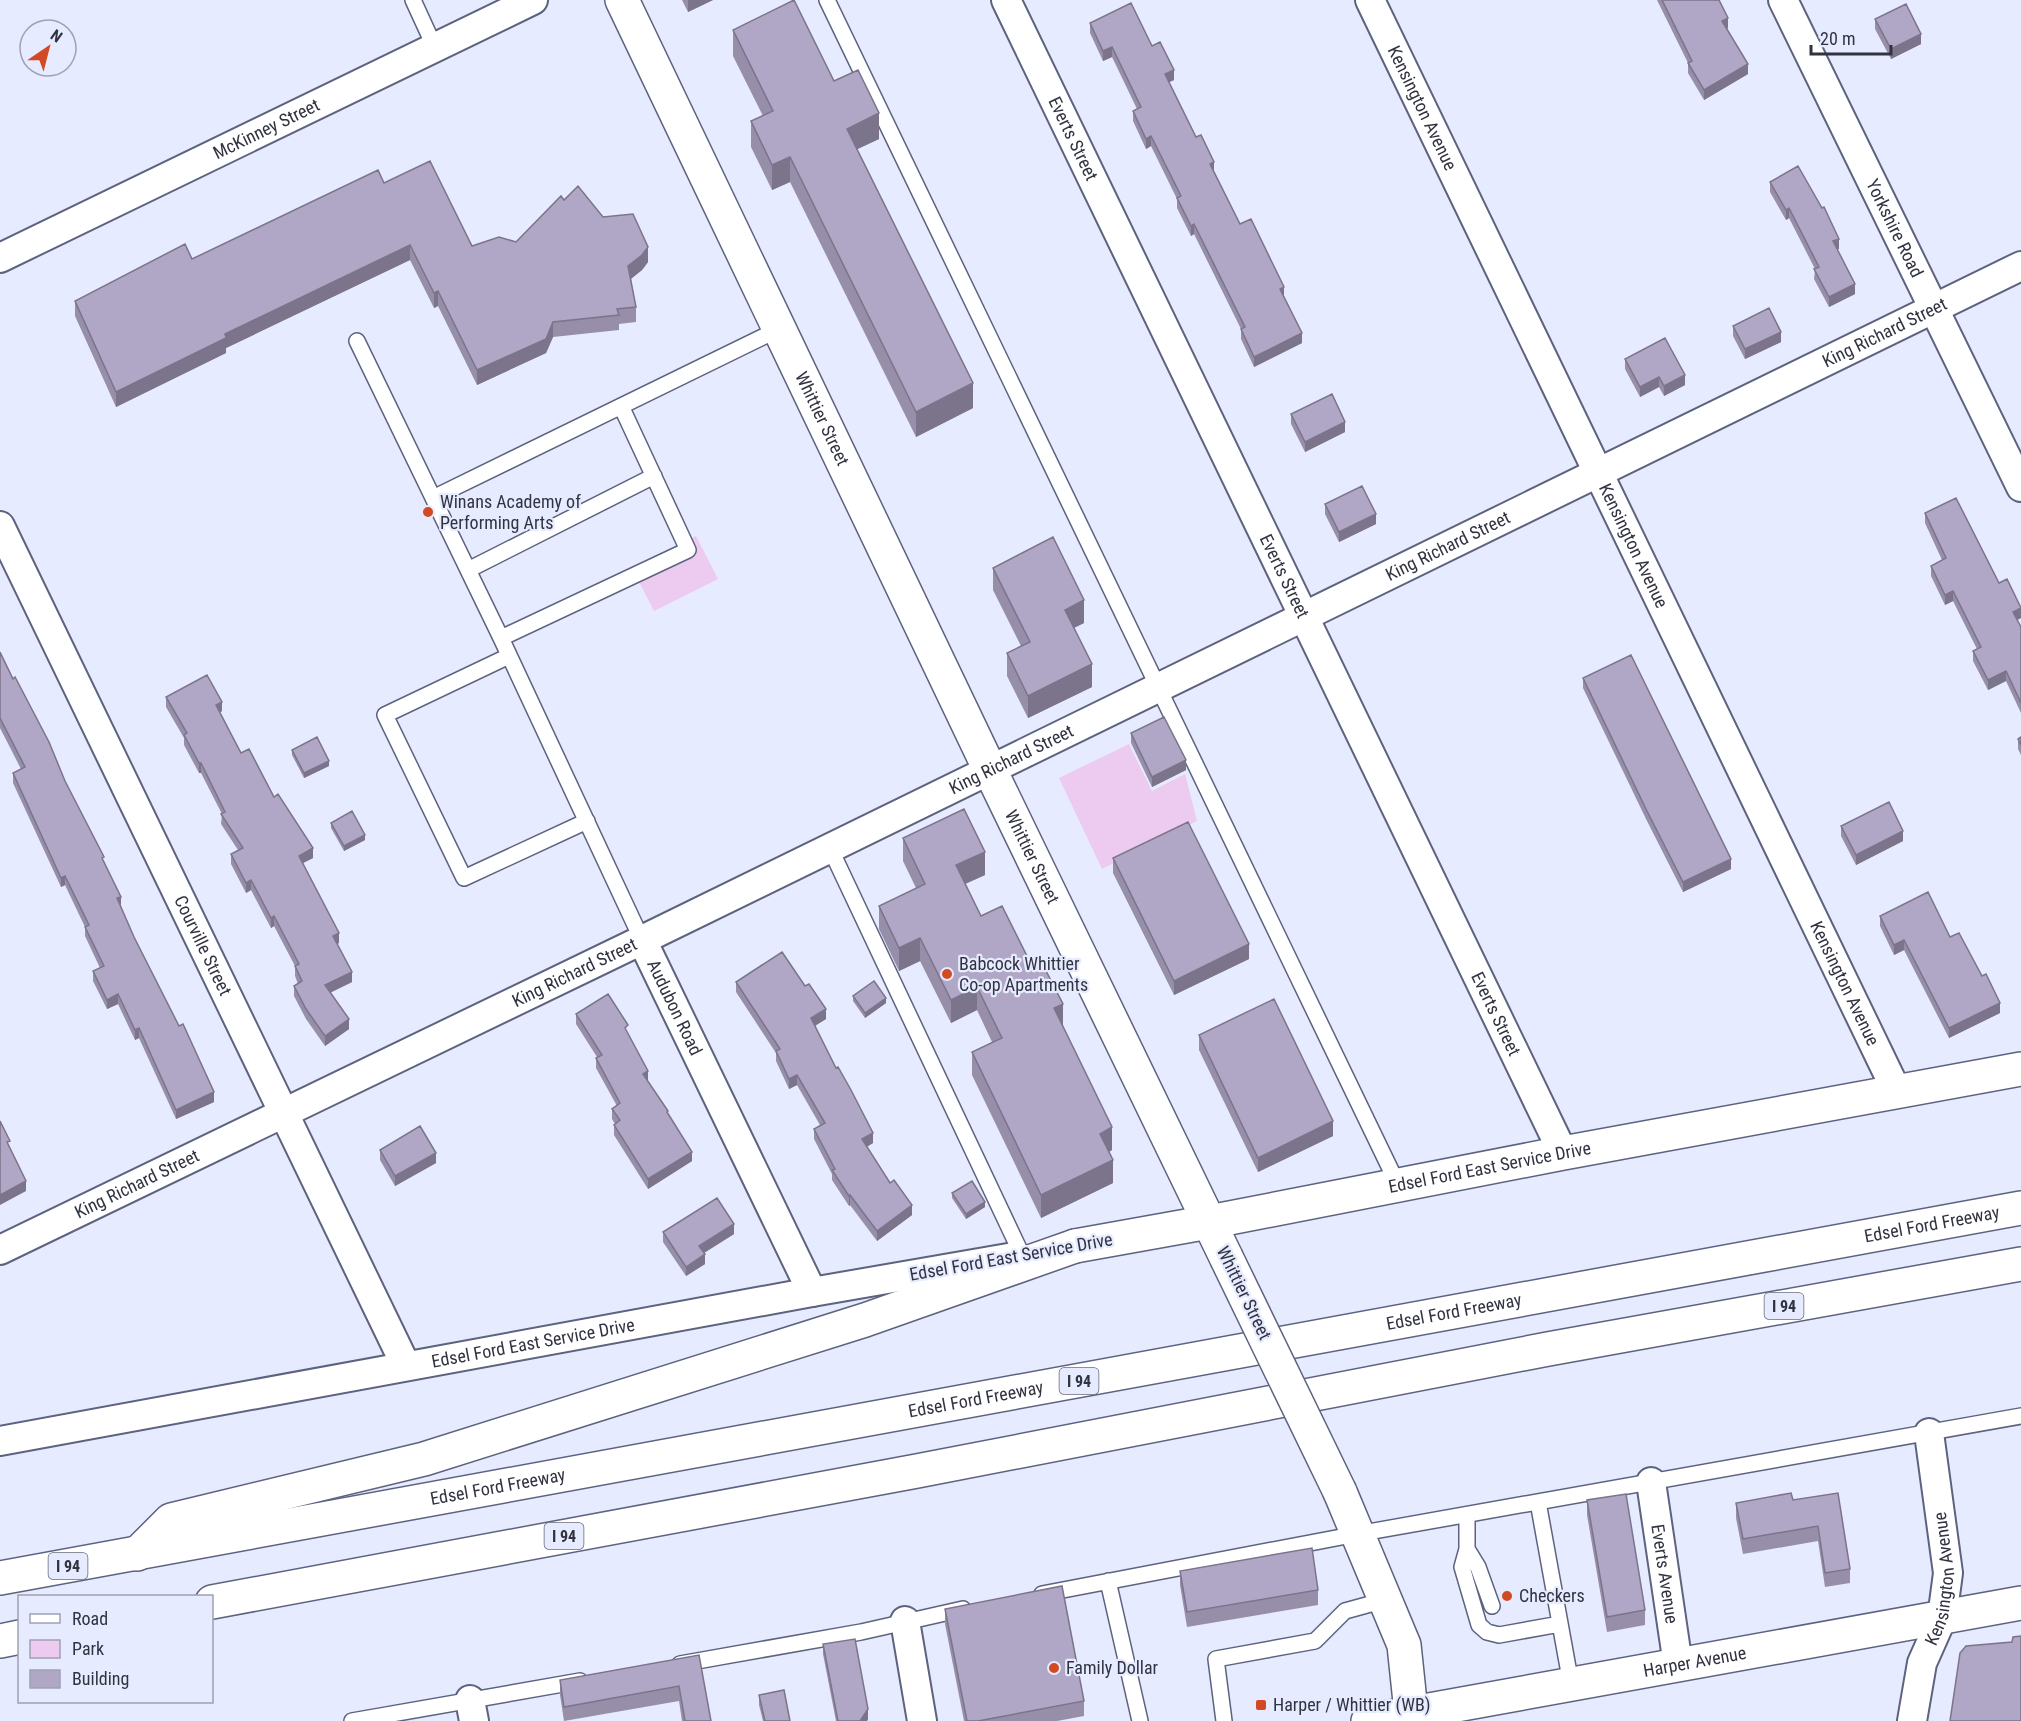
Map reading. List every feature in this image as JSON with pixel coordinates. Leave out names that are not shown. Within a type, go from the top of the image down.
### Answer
[{"type":"main road","name":"Whittier Street","points":[[622,0],[990,770],[1340,1492],[1404,1645],[1412,1717]]},
{"type":"main road","name":"Edsel Ford East Service Drive","points":[[1075,1246],[2021,1069]]},
{"type":"main road","name":"Edsel Ford Freeway","points":[[0,1578],[2021,1208]]},
{"type":"main road","points":[[137,1554],[171,1520],[436,1455],[865,1320],[1075,1246]]},
{"type":"main road","name":"I 94","points":[[213,1602],[917,1471],[1548,1349],[2021,1264]]},
{"type":"main road","name":"Harper Avenue","points":[[1368,1721],[1412,1717],[1571,1684],[2021,1603]]},
{"type":"main road","points":[[0,1641],[18,1637]]},
{"type":"street","name":"McKinney Street","points":[[0,258],[533,0]]},
{"type":"street","name":"Everts Street","points":[[1006,0],[1563,1153]]},
{"type":"street","name":"Kensington Avenue","points":[[1370,0],[1897,1092]]},
{"type":"street","name":"Yorkshire Road","points":[[1783,0],[2021,487]]},
{"type":"street","name":"King Richard Street","points":[[0,1250],[642,940],[2021,266]]},
{"type":"street","name":"Courville Street","points":[[0,526],[406,1366]]},
{"type":"street","name":"Audubon Road","points":[[642,940],[812,1292]]},
{"type":"street","name":"Edsel Ford East Service Drive","points":[[0,1441],[1075,1246]]},
{"type":"street","name":"Kensington Avenue","points":[[1912,1721],[1922,1663],[1942,1618],[1948,1574],[1929,1433]]},
{"type":"street","name":"Everts Avenue","points":[[1651,1482],[1678,1665]]},
{"type":"street","points":[[905,1622],[922,1721]]},
{"type":"lane","points":[[413,0],[435,48]]},
{"type":"lane","points":[[827,0],[1398,1185]]},
{"type":"lane","points":[[433,498],[779,329]]},
{"type":"lane","name":"Audubon Road","points":[[357,340],[501,638],[642,940]]},
{"type":"lane","points":[[501,638],[688,550],[621,406]]},
{"type":"lane","points":[[468,570],[654,476]]},
{"type":"lane","points":[[509,656],[385,715],[464,878],[587,820]]},
{"type":"lane","points":[[830,848],[1022,1255]]},
{"type":"lane","points":[[1028,1597],[1357,1534],[2021,1416]]},
{"type":"lane","points":[[1538,1502],[1571,1684]]},
{"type":"lane","points":[[1467,1515],[1467,1549],[1462,1567],[1479,1625],[1487,1632],[1499,1635],[1560,1624]]},
{"type":"lane","points":[[1467,1549],[1478,1567],[1491,1606]]},
{"type":"lane","points":[[1108,1581],[1140,1721]]},
{"type":"lane","points":[[1224,1721],[1215,1659],[1315,1641],[1345,1611],[1385,1600]]},
{"type":"lane","points":[[665,1666],[861,1632],[981,1605]]},
{"type":"lane","points":[[1496,1624],[1509,1633]]},
{"type":"lane","points":[[352,1721],[472,1711],[596,1678]]},
{"type":"green space","points":[[696,536],[718,579],[654,611],[632,568]]},
{"type":"green space","points":[[1129,744],[1152,791],[1185,774],[1197,821],[1102,869],[1059,778]]},
{"type":"building","points":[[794,0],[834,81],[858,70],[879,113],[847,129],[973,383],[916,412],[790,157],[772,165],[751,121],[773,111],[733,30]]},
{"type":"building","points":[[1662,0],[1719,0],[1728,18],[1722,21],[1748,64],[1704,90],[1688,63],[1692,61]]},
{"type":"building","points":[[1131,3],[1152,46],[1160,42],[1174,70],[1165,74],[1196,137],[1201,135],[1214,162],[1210,164],[1240,224],[1251,219],[1284,287],[1280,289],[1302,333],[1254,357],[1241,329],[1245,327],[1194,224],[1191,226],[1177,198],[1181,196],[1151,136],[1146,139],[1133,111],[1141,107],[1112,47],[1103,51],[1090,23]]},
{"type":"building","points":[[1906,4],[1921,34],[1891,49],[1875,19]]},
{"type":"building","points":[[430,161],[472,246],[499,237],[516,242],[561,196],[564,200],[578,186],[603,217],[633,214],[648,247],[628,266],[636,307],[617,309],[619,315],[553,322],[546,339],[477,370],[438,291],[434,293],[410,245],[225,334],[226,338],[116,392],[75,301],[185,244],[192,259],[378,170],[384,183]]},
{"type":"building","points":[[1798,166],[1822,208],[1824,207],[1839,239],[1833,241],[1855,284],[1829,297],[1814,269],[1819,267],[1789,208],[1786,210],[1770,182]]},
{"type":"building","points":[[1769,308],[1781,332],[1745,349],[1733,326]]},
{"type":"building","points":[[1665,338],[1685,375],[1664,386],[1659,377],[1640,387],[1625,359]]},
{"type":"building","points":[[1332,394],[1345,422],[1305,442],[1291,414]]},
{"type":"building","points":[[1362,486],[1376,514],[1339,532],[1325,504]]},
{"type":"building","points":[[1956,498],[1999,583],[2007,579],[2021,608],[2013,612],[2021,627],[2021,703],[2006,671],[1988,680],[1973,651],[1981,647],[1953,591],[1945,595],[1931,566],[1946,558],[1925,513]]},
{"type":"building","points":[[1053,537],[1084,600],[1065,610],[1092,664],[1028,696],[1007,653],[1030,642],[993,568]]},
{"type":"building","points":[[0,652],[49,742],[65,781],[104,857],[102,858],[121,897],[117,898],[134,937],[179,1026],[183,1024],[214,1092],[176,1110],[139,1028],[135,1030],[118,994],[107,1000],[93,971],[104,966],[85,927],[89,925],[65,876],[61,878],[13,773],[25,767],[0,718]]},
{"type":"building","points":[[1631,655],[1731,859],[1683,882],[1583,678]]},
{"type":"building","points":[[207,675],[222,702],[216,705],[241,753],[249,749],[274,797],[278,794],[313,848],[299,856],[339,933],[333,936],[352,972],[325,985],[349,1019],[325,1036],[306,1009],[294,986],[302,981],[295,966],[299,964],[274,916],[271,918],[251,880],[246,883],[231,854],[243,848],[221,814],[225,812],[201,763],[184,735],[187,733],[166,697]]},
{"type":"building","points":[[1164,717],[1186,760],[1152,777],[1131,733]]},
{"type":"building","points":[[317,737],[329,761],[304,773],[292,750]]},
{"type":"building","points":[[1889,802],[1903,831],[1856,855],[1841,826]]},
{"type":"building","points":[[964,809],[985,852],[956,865],[981,916],[1002,906],[1033,968],[1042,963],[1063,1004],[1054,1008],[1112,1127],[1100,1134],[1113,1160],[1041,1195],[972,1052],[1002,1038],[977,987],[951,1000],[920,938],[899,948],[879,906],[925,884],[903,838]]},
{"type":"building","points":[[352,811],[365,835],[344,846],[331,823]]},
{"type":"building","points":[[1188,822],[1249,944],[1174,981],[1113,858]]},
{"type":"building","points":[[1928,892],[1950,937],[1959,933],[1982,976],[1986,974],[2000,1003],[1949,1028],[1904,940],[1894,945],[1880,916]]},
{"type":"building","points":[[782,952],[805,986],[809,984],[826,1009],[811,1018],[873,1133],[862,1139],[890,1183],[894,1180],[912,1205],[877,1231],[832,1170],[835,1169],[814,1129],[825,1123],[797,1075],[789,1079],[776,1051],[780,1049],[736,982]]},
{"type":"building","points":[[874,981],[886,998],[865,1013],[853,996]]},
{"type":"building","points":[[608,994],[628,1025],[625,1028],[648,1071],[643,1074],[692,1152],[648,1179],[614,1125],[620,1120],[612,1109],[620,1103],[596,1058],[602,1055],[576,1014]]},
{"type":"building","points":[[1274,999],[1333,1121],[1258,1158],[1199,1035]]},
{"type":"building","points":[[0,1121],[10,1141],[7,1142],[26,1181],[0,1195]]},
{"type":"building","points":[[420,1126],[436,1153],[395,1176],[380,1150]]},
{"type":"building","points":[[972,1181],[985,1202],[966,1214],[952,1193]]},
{"type":"building","points":[[717,1198],[734,1224],[699,1246],[705,1254],[686,1267],[663,1232]]},
{"type":"building","points":[[1791,1493],[1793,1500],[1838,1493],[1850,1569],[1825,1573],[1818,1526],[1743,1539],[1736,1503]]},
{"type":"building","points":[[1626,1494],[1645,1610],[1607,1617],[1587,1500]]},
{"type":"building","points":[[1312,1548],[1318,1590],[1187,1612],[1180,1571]]},
{"type":"building","points":[[1062,1586],[1084,1701],[978,1721],[967,1721],[945,1609]]},
{"type":"building","points":[[2021,1636],[2021,1721],[1950,1721],[1960,1653],[1966,1646],[2012,1642],[2013,1637]]},
{"type":"building","points":[[855,1639],[868,1709],[860,1721],[838,1721],[823,1644]]},
{"type":"building","points":[[699,1655],[711,1721],[685,1721],[679,1686],[564,1707],[560,1680]]},
{"type":"building","points":[[784,1690],[790,1721],[765,1721],[759,1695]]},
{"type":"place","name":"Winans Academy of Performing Arts","points":[[428,512]]},
{"type":"place","name":"Babcock Whittier Co-op Apartments","points":[[947,974]]},
{"type":"place","name":"Checkers","points":[[1507,1596]]},
{"type":"place","name":"Family Dollar","points":[[1054,1668]]},
{"type":"place","name":"Harper / Whittier (WB)","points":[[1261,1705]]}]
